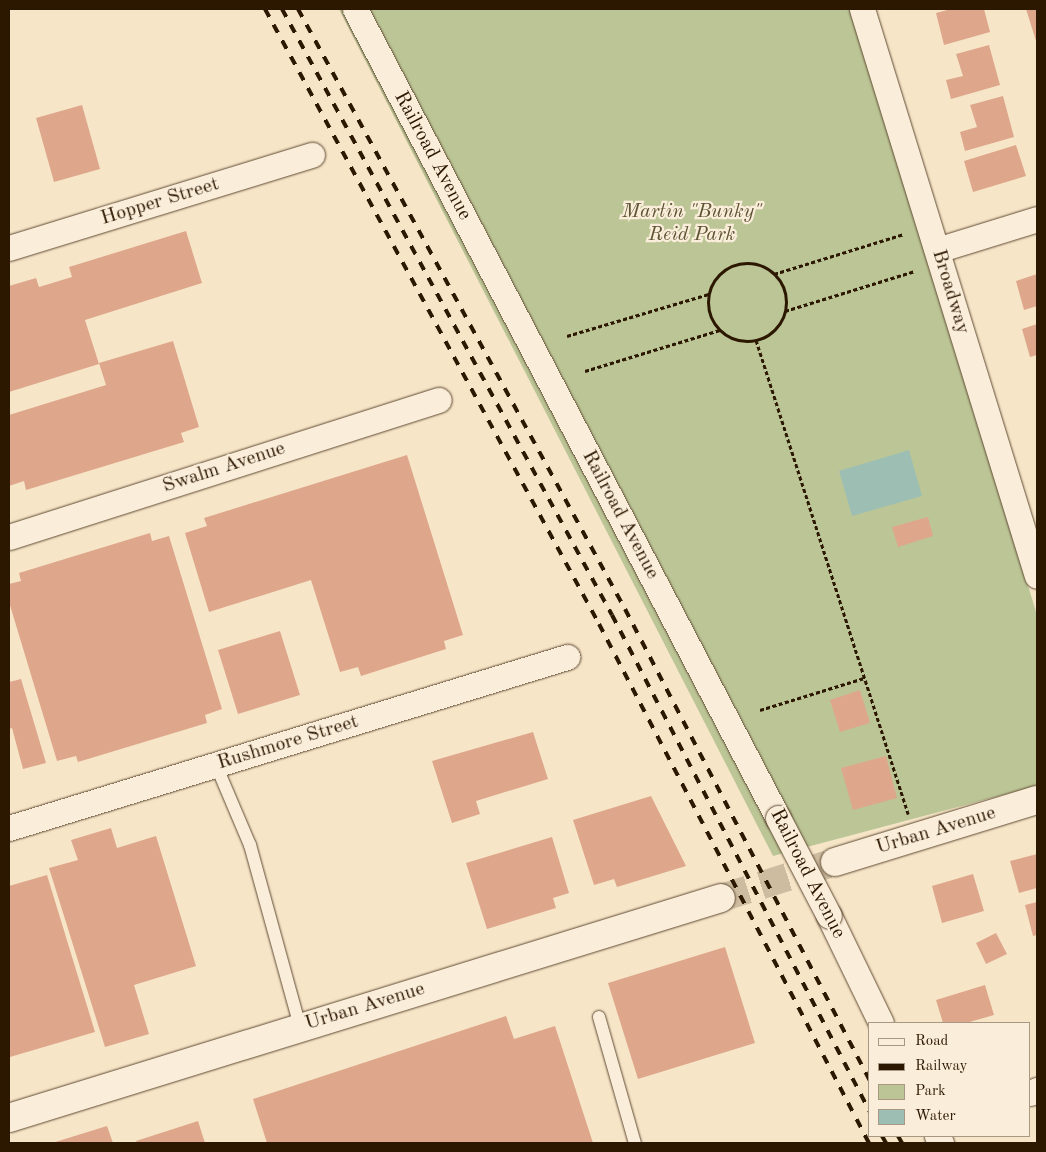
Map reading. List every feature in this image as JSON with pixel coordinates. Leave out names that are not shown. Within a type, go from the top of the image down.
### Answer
[{"type":"street","name":"Railroad Avenue","points":[[355,9],[778,818],[881,1022]]},
{"type":"street","name":"Broadway","points":[[862,9],[937,250],[1028,514],[1037,576]]},
{"type":"street","name":"Hopper Street","points":[[9,248],[312,155]]},
{"type":"street","points":[[937,250],[1037,219]]},
{"type":"street","name":"Swalm Avenue","points":[[9,536],[439,400]]},
{"type":"street","name":"Rushmore Street","points":[[9,828],[567,657]]},
{"type":"street","name":"Urban Avenue","points":[[835,862],[1037,800]]},
{"type":"street","name":"Urban Avenue","points":[[9,1118],[721,898]]},
{"type":"lane","points":[[216,765],[250,844],[300,1027]]},
{"type":"lane","points":[[599,1017],[635,1143]]},
{"type":"path","points":[[774,274],[904,234]]},
{"type":"path","points":[[567,336],[708,294],[722,272],[733,265],[758,264],[774,274],[784,290],[784,311],[778,326],[756,340],[737,339],[720,330],[712,319],[708,294]]},
{"type":"path","points":[[784,311],[915,270]]},
{"type":"path","points":[[585,371],[720,330]]},
{"type":"path","points":[[756,340],[908,815]]},
{"type":"path","points":[[760,710],[864,678]]},
{"type":"green space","name":"Martin \"Bunky\" Reid Park","points":[[339,9],[852,9],[1037,615],[1037,786],[773,856]]},
{"type":"water","points":[[909,450],[922,496],[852,516],[839,471]]},
{"type":"building","points":[[951,9],[984,9],[990,32],[944,45],[936,13]]},
{"type":"building","points":[[1026,9],[1037,9],[1037,41],[1036,41]]},
{"type":"building","points":[[989,45],[1000,85],[951,99],[946,80],[963,76],[956,54]]},
{"type":"building","points":[[1003,96],[1014,137],[965,151],[960,132],[977,127],[970,105]]},
{"type":"building","points":[[82,105],[100,169],[54,182],[36,118]]},
{"type":"building","points":[[1016,145],[1026,176],[973,192],[964,161]]},
{"type":"building","points":[[186,231],[202,283],[85,320],[99,364],[9,392],[9,286],[36,278],[39,287],[72,277],[69,267]]},
{"type":"building","points":[[1037,274],[1037,306],[1024,310],[1016,281]]},
{"type":"building","points":[[1037,324],[1037,355],[1030,357],[1022,329]]},
{"type":"building","points":[[173,341],[199,427],[181,433],[184,442],[26,490],[24,481],[9,486],[9,415],[106,385],[99,363]]},
{"type":"building","points":[[407,455],[463,635],[444,641],[446,649],[361,676],[358,667],[340,672],[311,580],[209,612],[185,533],[207,526],[204,518]]},
{"type":"building","points":[[928,517],[933,536],[898,547],[892,527]]},
{"type":"building","points":[[150,533],[152,541],[169,536],[222,709],[205,715],[207,723],[78,762],[76,756],[57,761],[9,602],[9,584],[21,581],[19,573]]},
{"type":"building","points":[[280,631],[300,695],[238,714],[218,650]]},
{"type":"building","points":[[21,679],[46,763],[23,769],[12,728],[9,729],[9,682]]},
{"type":"building","points":[[860,690],[870,723],[840,732],[830,700]]},
{"type":"building","points":[[533,732],[548,779],[476,801],[480,814],[452,823],[432,761]]},
{"type":"building","points":[[886,756],[897,798],[853,810],[841,768]]},
{"type":"building","points":[[651,796],[686,866],[617,887],[614,879],[594,885],[573,820]]},
{"type":"building","points":[[111,828],[117,848],[156,836],[196,966],[134,985],[149,1034],[105,1047],[49,868],[78,860],[71,840]]},
{"type":"building","points":[[552,837],[569,893],[553,898],[556,908],[487,929],[466,863]]},
{"type":"building","points":[[1037,854],[1037,888],[1019,893],[1010,861]]},
{"type":"building","points":[[973,874],[984,911],[942,923],[932,886]]},
{"type":"building","points":[[47,875],[95,1032],[10,1057],[9,886]]},
{"type":"building","points":[[1037,902],[1037,935],[1033,936],[1025,905]]},
{"type":"building","points":[[996,933],[1007,954],[986,964],[976,943]]},
{"type":"building","points":[[725,947],[755,1043],[638,1079],[608,983]]},
{"type":"building","points":[[985,985],[994,1015],[970,1022],[943,1022],[936,1000]]},
{"type":"building","points":[[506,1016],[514,1039],[555,1026],[593,1143],[267,1143],[253,1099]]},
{"type":"building","points":[[198,1121],[205,1143],[137,1143],[136,1141]]},
{"type":"building","points":[[107,1126],[113,1143],[52,1143]]},
{"type":"tunnel","points":[[721,898],[835,862]]},
{"type":"railway","points":[[265,9],[599,624],[869,1143]]},
{"type":"railway","points":[[282,9],[612,615],[868,1108]]},
{"type":"railway","points":[[298,9],[625,609],[868,1077]]},
{"type":"railway","points":[[883,1137],[886,1143]]},
{"type":"railway","points":[[899,1137],[902,1143]]}]
